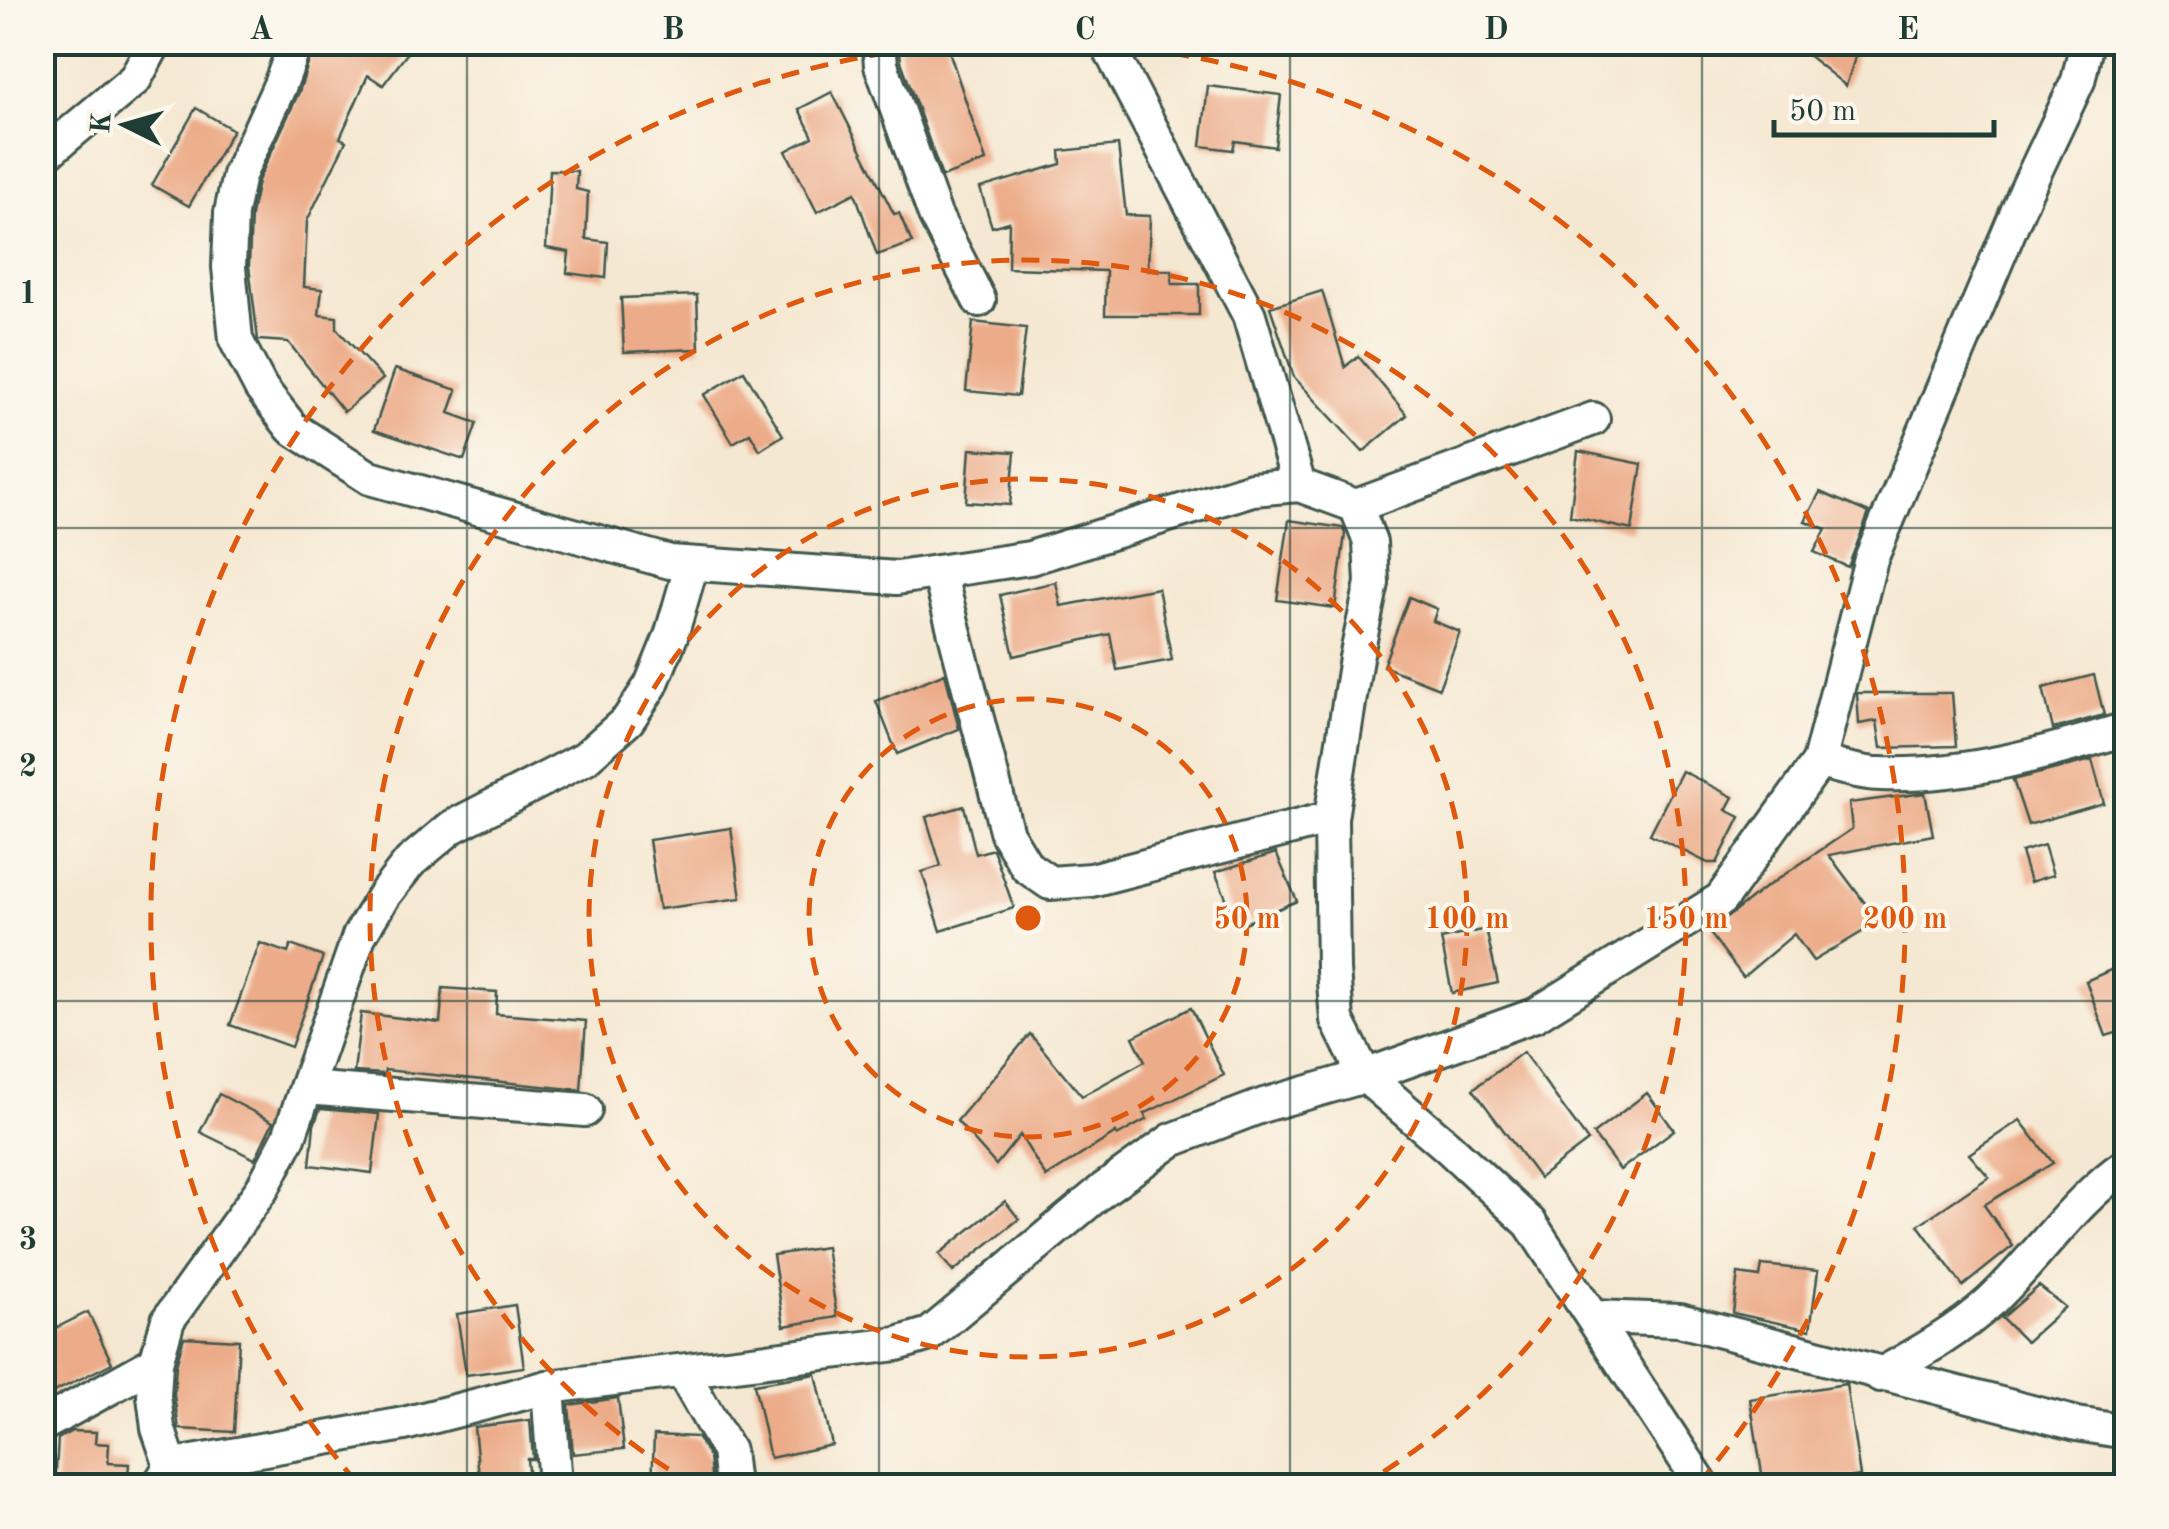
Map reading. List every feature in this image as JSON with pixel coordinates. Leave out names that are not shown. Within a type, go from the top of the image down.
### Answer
[{"type":"street","points":[[42,157],[136,78],[155,42]]},
{"type":"street","points":[[296,42],[239,175],[231,213],[229,267],[236,340],[261,388],[292,428],[370,478],[670,562],[897,578],[1030,558],[1252,489],[1299,485],[1356,506],[1592,419]]},
{"type":"street","points":[[879,42],[881,65],[935,215],[979,300]]},
{"type":"street","points":[[1106,42],[1250,315],[1299,485]]},
{"type":"street","points":[[692,564],[651,684],[628,720],[585,758],[452,827],[410,862],[359,936],[289,1137],[262,1190],[168,1320],[156,1362],[164,1476],[404,1424],[548,1387],[897,1344],[930,1334],[1104,1190],[1172,1140],[1264,1105],[1364,1076],[1535,1015],[1721,898],[1819,762],[1871,559],[2026,191],[2078,80],[2087,42]]},
{"type":"street","points":[[1356,506],[1370,542],[1372,583],[1331,818],[1337,1020],[1364,1076],[1530,1223],[1703,1486]]},
{"type":"street","points":[[939,572],[1007,834],[1027,867],[1050,883],[1092,880],[1331,818]]},
{"type":"street","points":[[1819,762],[1876,774],[1922,773],[2053,751],[2126,730]]},
{"type":"street","points":[[306,1088],[585,1110]]},
{"type":"street","points":[[1880,1375],[1948,1336],[1990,1302],[2087,1196],[2126,1165]]},
{"type":"street","points":[[1593,1316],[1679,1320],[1880,1375],[2078,1424],[2126,1432]]},
{"type":"street","points":[[42,1424],[156,1362]]},
{"type":"street","points":[[682,1371],[728,1450],[732,1486]]},
{"type":"street","points":[[548,1387],[556,1486]]},
{"type":"building","points":[[315,42],[396,42],[409,51],[383,85],[368,75],[340,138],[346,141],[307,221],[304,287],[322,289],[319,315],[337,317],[337,329],[383,379],[344,412],[288,342],[258,340],[249,266],[251,215],[258,181],[299,92]]},
{"type":"building","points":[[899,42],[946,42],[986,161],[942,177],[901,61]]},
{"type":"building","points":[[1791,42],[1860,42],[1846,86]]},
{"type":"building","points":[[1208,86],[1281,95],[1275,147],[1235,141],[1233,150],[1201,146]]},
{"type":"building","points":[[832,92],[912,243],[877,255],[855,193],[817,212],[786,151],[813,137],[799,109]]},
{"type":"building","points":[[196,108],[233,130],[189,206],[152,185]]},
{"type":"building","points":[[1118,145],[1126,215],[1150,216],[1148,270],[1172,270],[1172,284],[1199,284],[1199,315],[1105,315],[1106,271],[1008,268],[1009,222],[992,227],[980,188],[1061,164],[1060,151]]},
{"type":"building","points":[[550,170],[577,171],[576,189],[588,192],[586,239],[608,242],[606,278],[567,273],[569,252],[546,248]]},
{"type":"building","points":[[1322,291],[1345,367],[1358,356],[1407,415],[1363,452],[1294,377],[1270,307]]},
{"type":"building","points":[[697,295],[699,349],[624,352],[621,298]]},
{"type":"building","points":[[973,322],[1026,328],[1018,396],[966,391]]},
{"type":"building","points":[[395,369],[457,390],[449,413],[477,423],[464,460],[374,430]]},
{"type":"building","points":[[744,371],[783,435],[760,450],[750,433],[733,443],[704,395]]},
{"type":"building","points":[[970,449],[1015,452],[1010,505],[966,502]]},
{"type":"building","points":[[1578,451],[1642,464],[1632,530],[1570,516]]},
{"type":"building","points":[[1820,492],[1869,513],[1848,567],[1814,552],[1826,529],[1805,521]]},
{"type":"building","points":[[1289,520],[1343,528],[1335,608],[1277,600]]},
{"type":"building","points":[[1056,582],[1061,606],[1158,588],[1172,660],[1117,670],[1110,634],[1014,656],[1000,595]]},
{"type":"building","points":[[1409,597],[1437,609],[1433,621],[1460,632],[1439,688],[1383,666]]},
{"type":"building","points":[[945,673],[959,729],[897,754],[876,701]]},
{"type":"building","points":[[2094,675],[2104,715],[2053,729],[2043,688]]},
{"type":"building","points":[[1857,693],[1952,693],[1956,746],[1881,748],[1877,721],[1859,724]]},
{"type":"building","points":[[2092,760],[2104,803],[2028,825],[2013,780]]},
{"type":"building","points":[[1682,771],[1733,797],[1726,810],[1740,817],[1717,863],[1708,863],[1650,834]]},
{"type":"building","points":[[1925,793],[1933,835],[1829,855],[1879,922],[1813,961],[1794,934],[1743,977],[1709,932],[1763,889],[1852,829],[1849,803]]},
{"type":"building","points":[[964,806],[976,854],[993,849],[1014,908],[941,931],[922,872],[941,866],[926,817]]},
{"type":"building","points":[[731,828],[741,898],[659,909],[649,840]]},
{"type":"building","points":[[2044,845],[2053,875],[2030,882],[2021,852]]},
{"type":"building","points":[[1276,853],[1297,901],[1238,926],[1215,872]]},
{"type":"building","points":[[1486,929],[1498,983],[1452,993],[1441,939]]},
{"type":"building","points":[[260,943],[288,953],[291,945],[323,957],[291,1047],[230,1025]]},
{"type":"building","points":[[2126,963],[2126,1030],[2106,1036],[2086,981]]},
{"type":"building","points":[[443,988],[497,992],[496,1014],[586,1021],[581,1090],[385,1070],[384,1074],[354,1072],[361,1013],[440,1023]]},
{"type":"building","points":[[1191,1008],[1224,1075],[1144,1114],[1147,1119],[1117,1136],[1116,1133],[1046,1177],[1020,1135],[996,1165],[957,1121],[1030,1034],[1082,1096],[1145,1061],[1133,1037]]},
{"type":"building","points":[[1523,1052],[1588,1141],[1539,1178],[1473,1089]]},
{"type":"building","points":[[1647,1093],[1674,1130],[1620,1170],[1593,1134]]},
{"type":"building","points":[[219,1094],[273,1122],[255,1159],[200,1132]]},
{"type":"building","points":[[320,1109],[379,1114],[372,1173],[310,1165],[314,1125]]},
{"type":"building","points":[[2020,1120],[2053,1163],[1984,1205],[2013,1246],[1963,1286],[1918,1225],[1989,1177],[1969,1154]]},
{"type":"building","points":[[1005,1201],[1019,1219],[953,1272],[939,1254]]},
{"type":"building","points":[[826,1247],[837,1317],[784,1326],[773,1255]]},
{"type":"building","points":[[1762,1265],[1818,1271],[1810,1330],[1733,1313],[1738,1274],[1760,1277]]},
{"type":"building","points":[[2039,1286],[2065,1307],[2026,1342],[2002,1318]]},
{"type":"building","points":[[515,1305],[524,1367],[466,1375],[457,1314]]},
{"type":"building","points":[[88,1312],[112,1363],[42,1398],[42,1335]]},
{"type":"building","points":[[184,1337],[239,1340],[234,1432],[179,1429],[174,1395],[176,1365]]},
{"type":"building","points":[[816,1374],[832,1445],[770,1458],[754,1384]]},
{"type":"building","points":[[1846,1384],[1860,1476],[1795,1486],[1764,1486],[1750,1399]]},
{"type":"building","points":[[618,1398],[624,1449],[573,1454],[569,1405]]},
{"type":"building","points":[[530,1420],[533,1459],[527,1459],[529,1482],[480,1486],[474,1427]]},
{"type":"building","points":[[72,1431],[96,1432],[95,1443],[109,1444],[108,1463],[129,1464],[127,1486],[55,1486],[58,1439]]},
{"type":"building","points":[[654,1435],[697,1437],[709,1457],[712,1486],[652,1486]]}]
